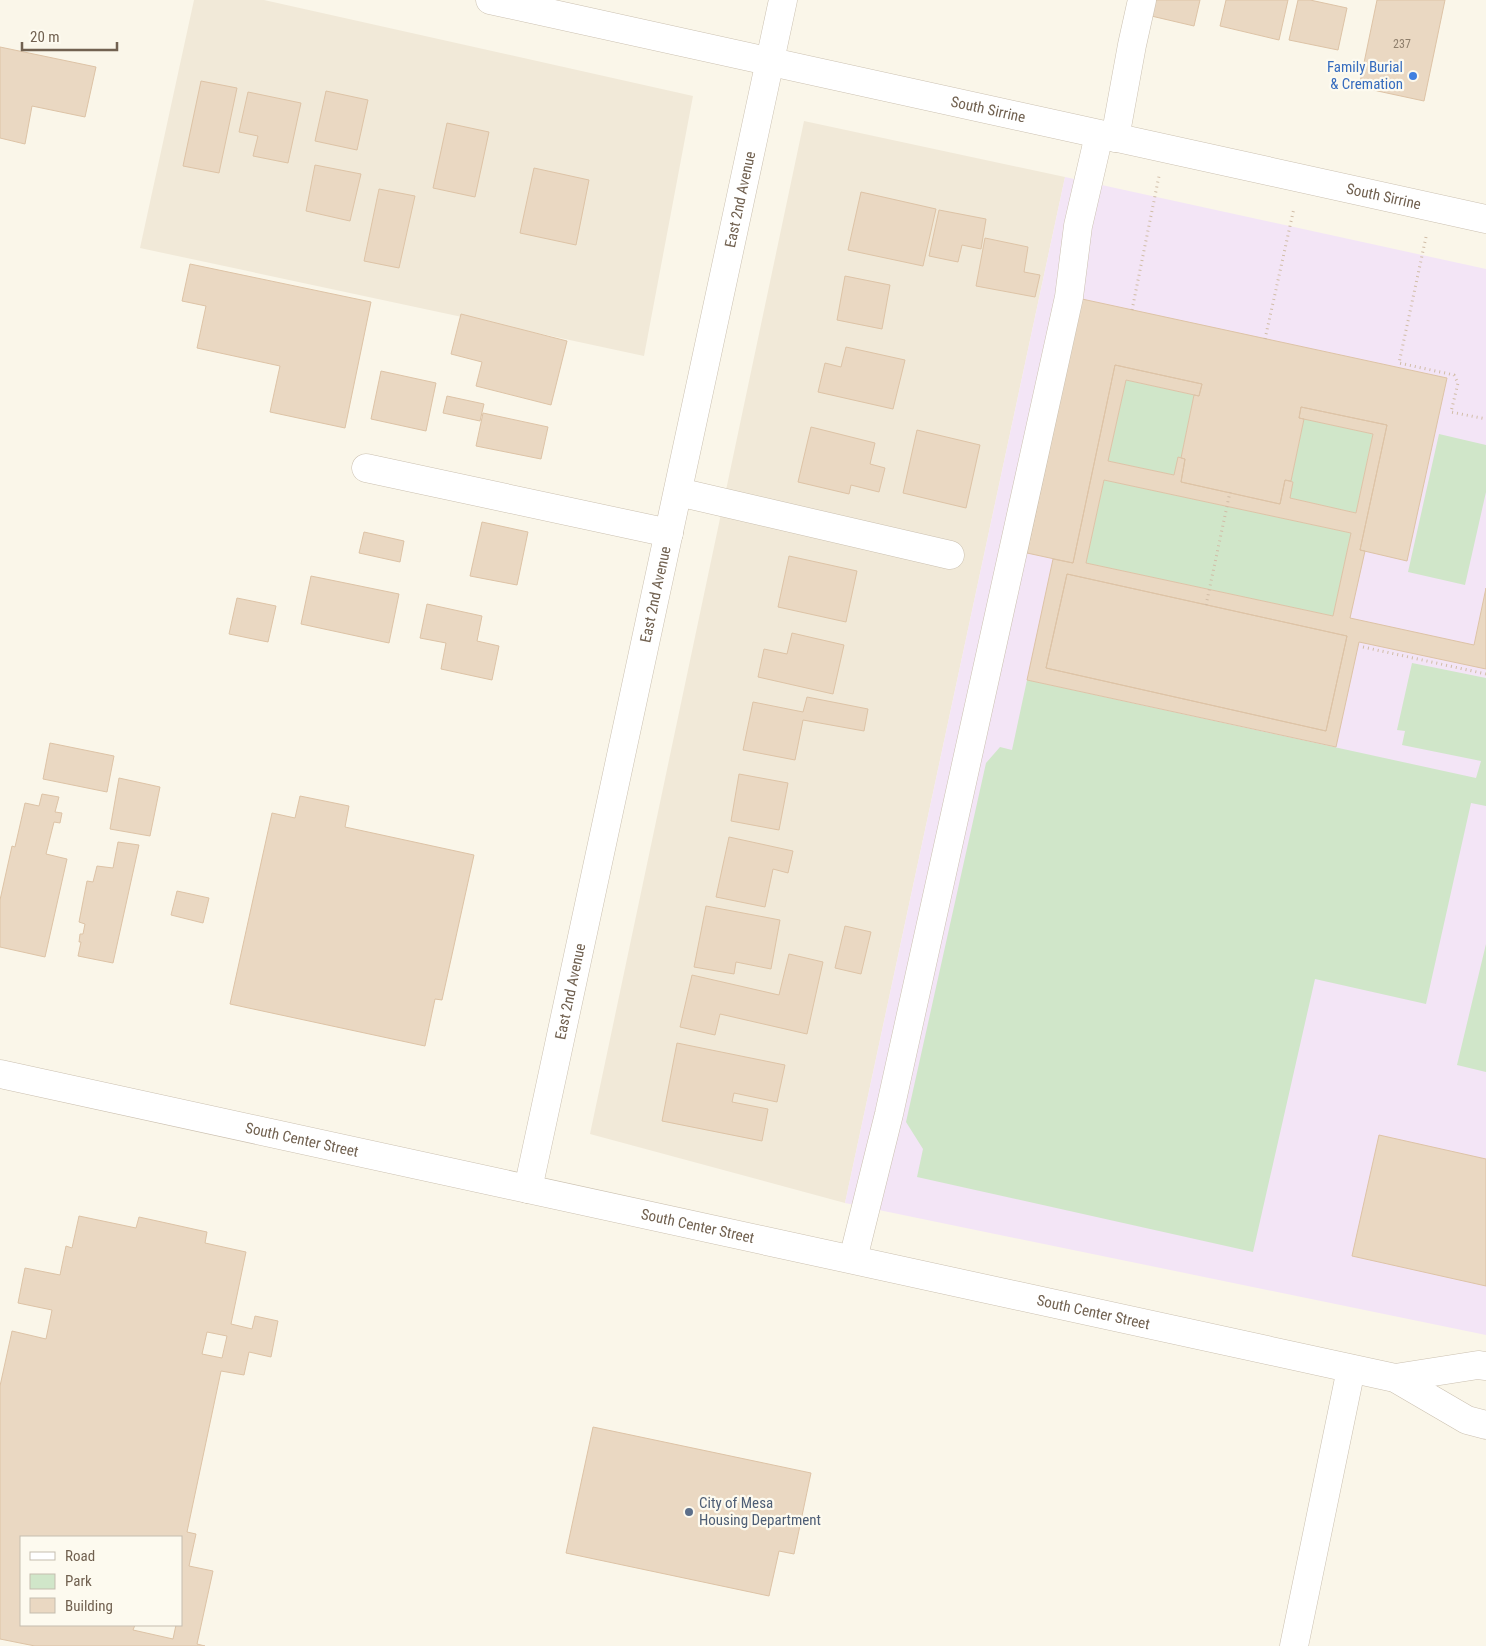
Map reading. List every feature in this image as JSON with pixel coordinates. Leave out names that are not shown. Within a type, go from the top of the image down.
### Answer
[{"type":"street","name":"South Sirrine","points":[[490,0],[1486,219]]},
{"type":"street","name":"East 2nd Avenue","points":[[528,1189],[783,0]]},
{"type":"street","points":[[853,1259],[889,1114],[1069,297],[1078,226],[1107,136],[1132,45],[1142,0]]},
{"type":"street","points":[[366,468],[669,533]]},
{"type":"street","points":[[678,492],[950,554]]},
{"type":"street","name":"South Center Street","points":[[0,1074],[1395,1378],[1467,1420],[1486,1425]]},
{"type":"street","name":"South Center Street","points":[[1395,1378],[1478,1365],[1486,1366]]},
{"type":"street","points":[[1294,1646],[1351,1369]]},
{"type":"path","points":[[1132,310],[1164,149]]},
{"type":"path","points":[[1265,338],[1301,178]]},
{"type":"path","points":[[1398,368],[1432,207]]},
{"type":"path","points":[[1399,363],[1454,376],[1458,383],[1451,412],[1486,419]]},
{"type":"path","points":[[1206,605],[1230,492]]},
{"type":"path","points":[[1363,647],[1486,674]]},
{"type":"shaded area","points":[[194,0],[264,0],[693,96],[644,356],[140,248]]},
{"type":"shaded area","points":[[804,121],[1065,177],[845,1203],[590,1134]]},
{"type":"shaded area","points":[[1065,177],[1486,269],[1486,1335],[845,1203]]},
{"type":"green space","points":[[1126,380],[1194,395],[1181,458],[1178,458],[1174,475],[1108,461]]},
{"type":"green space","points":[[1304,419],[1373,434],[1356,513],[1290,498],[1293,482],[1291,481]]},
{"type":"green space","points":[[1439,434],[1486,445],[1486,492],[1465,585],[1408,572]]},
{"type":"green space","points":[[1104,480],[1351,533],[1333,616],[1086,563]]},
{"type":"green space","points":[[1412,663],[1486,678],[1486,806],[1471,803],[1426,1004],[1315,979],[1253,1252],[917,1177],[923,1149],[906,1122],[986,763],[1000,747],[1012,750],[1027,680],[1476,778],[1481,761],[1402,745],[1405,731],[1397,730]]},
{"type":"green space","points":[[1486,944],[1486,1072],[1457,1065]]},
{"type":"building","points":[[1150,0],[1200,0],[1194,26],[1147,15]]},
{"type":"building","points":[[1226,0],[1288,0],[1279,40],[1220,26]]},
{"type":"building","points":[[1298,0],[1310,0],[1347,8],[1338,50],[1289,40]]},
{"type":"building","points":[[1377,0],[1445,0],[1424,101],[1359,87]]},
{"type":"building","points":[[0,47],[96,67],[85,117],[32,106],[25,144],[0,138]]},
{"type":"building","points":[[201,81],[237,88],[219,173],[183,166]]},
{"type":"building","points":[[326,91],[368,100],[357,150],[315,141]]},
{"type":"building","points":[[248,92],[301,103],[288,163],[253,156],[258,136],[239,132]]},
{"type":"building","points":[[447,123],[489,132],[475,197],[433,188]]},
{"type":"building","points":[[315,165],[361,174],[350,221],[306,211]]},
{"type":"building","points":[[534,168],[589,180],[576,245],[520,233]]},
{"type":"building","points":[[379,189],[415,196],[399,268],[364,261]]},
{"type":"building","points":[[861,192],[936,209],[923,266],[848,250]]},
{"type":"building","points":[[939,210],[986,219],[981,249],[962,245],[958,262],[929,256]]},
{"type":"building","points":[[985,238],[1028,247],[1024,272],[1040,275],[1035,297],[976,286]]},
{"type":"building","points":[[190,264],[371,302],[345,428],[270,412],[280,366],[197,348],[206,306],[182,301]]},
{"type":"building","points":[[845,276],[890,285],[882,329],[837,320]]},
{"type":"building","points":[[1082,299],[1447,378],[1407,561],[1360,550],[1387,425],[1301,407],[1299,418],[1304,419],[1291,481],[1285,480],[1280,504],[1181,482],[1185,459],[1181,458],[1194,395],[1199,396],[1202,384],[1115,365],[1073,563],[1027,553]]},
{"type":"building","points":[[461,314],[567,341],[551,405],[476,386],[482,362],[451,354]]},
{"type":"building","points":[[846,347],[905,360],[893,409],[818,392],[825,363],[841,367]]},
{"type":"building","points":[[1115,365],[1202,384],[1199,396],[1126,380],[1108,461],[1174,475],[1178,457],[1185,459],[1181,482],[1280,504],[1285,480],[1293,482],[1290,498],[1356,513],[1373,434],[1299,418],[1301,407],[1387,425],[1360,550],[1365,551],[1350,618],[1474,645],[1486,588],[1486,669],[1359,642],[1336,747],[1027,680],[1053,559],[1073,563]],"holes":[[[1104,480],[1351,533],[1333,616],[1086,563]],[[1067,574],[1347,636],[1326,731],[1046,668]]]},
{"type":"building","points":[[381,371],[436,383],[426,431],[371,419]]},
{"type":"building","points":[[447,396],[484,404],[480,421],[443,413]]},
{"type":"building","points":[[483,413],[548,427],[541,459],[476,446]]},
{"type":"building","points":[[811,427],[875,443],[870,464],[885,468],[879,492],[851,485],[849,494],[798,482]]},
{"type":"building","points":[[917,430],[980,445],[966,508],[903,493]]},
{"type":"building","points":[[482,522],[528,532],[517,585],[470,576]]},
{"type":"building","points":[[364,532],[404,541],[400,562],[359,553]]},
{"type":"building","points":[[789,556],[857,571],[846,622],[778,607]]},
{"type":"building","points":[[1067,574],[1347,636],[1326,731],[1046,668]]},
{"type":"building","points":[[311,576],[399,594],[389,643],[301,624]]},
{"type":"building","points":[[237,598],[276,606],[268,642],[229,634]]},
{"type":"building","points":[[427,604],[482,616],[477,641],[499,646],[492,680],[441,669],[446,643],[420,638]]},
{"type":"building","points":[[792,633],[844,645],[833,694],[758,677],[764,649],[787,654]]},
{"type":"building","points":[[807,697],[868,709],[864,731],[803,720],[795,760],[743,750],[753,702],[803,712]]},
{"type":"building","points":[[50,743],[114,756],[107,792],[43,779]]},
{"type":"building","points":[[739,774],[788,783],[779,830],[731,821]]},
{"type":"building","points":[[119,778],[160,787],[150,836],[110,829]]},
{"type":"building","points":[[42,794],[59,797],[55,812],[62,813],[60,823],[54,822],[46,854],[67,859],[45,957],[0,947],[0,900],[12,846],[15,847],[25,803],[39,806]]},
{"type":"building","points":[[300,796],[349,806],[345,827],[474,855],[442,1000],[435,999],[425,1046],[230,1004],[272,813],[295,818]]},
{"type":"building","points":[[729,837],[793,851],[788,873],[773,869],[765,907],[716,897]]},
{"type":"building","points":[[118,842],[139,845],[113,963],[78,956],[81,942],[79,942],[80,934],[83,934],[85,924],[79,922],[87,881],[93,882],[97,866],[113,868]]},
{"type":"building","points":[[177,891],[209,898],[203,923],[171,915]]},
{"type":"building","points":[[706,906],[780,920],[771,969],[736,962],[734,974],[694,967]]},
{"type":"building","points":[[845,926],[871,932],[861,974],[835,968]]},
{"type":"building","points":[[789,954],[823,962],[807,1034],[720,1014],[715,1035],[680,1027],[692,975],[779,995]]},
{"type":"building","points":[[677,1043],[785,1065],[777,1102],[734,1093],[732,1102],[768,1109],[762,1141],[662,1121]]},
{"type":"building","points":[[1379,1135],[1486,1159],[1486,1286],[1352,1256]]},
{"type":"building","points":[[79,1216],[136,1228],[139,1217],[207,1232],[205,1243],[246,1252],[231,1324],[252,1329],[255,1316],[278,1321],[271,1357],[249,1352],[244,1375],[221,1371],[187,1532],[196,1534],[189,1566],[213,1571],[197,1644],[205,1646],[35,1646],[0,1639],[0,1386],[12,1331],[46,1339],[52,1310],[18,1303],[25,1268],[60,1275],[66,1246],[72,1248]],"holes":[[[207,1332],[227,1336],[222,1358],[202,1354]]]},
{"type":"building","name":"City of Mesa Housing Department","points":[[593,1427],[811,1473],[794,1554],[779,1551],[769,1596],[566,1553]]},
{"type":"place","name":"Family Burial & Cremation","points":[[1413,76]]},
{"type":"place","name":"City of Mesa Housing Department","points":[[689,1512]]}]
